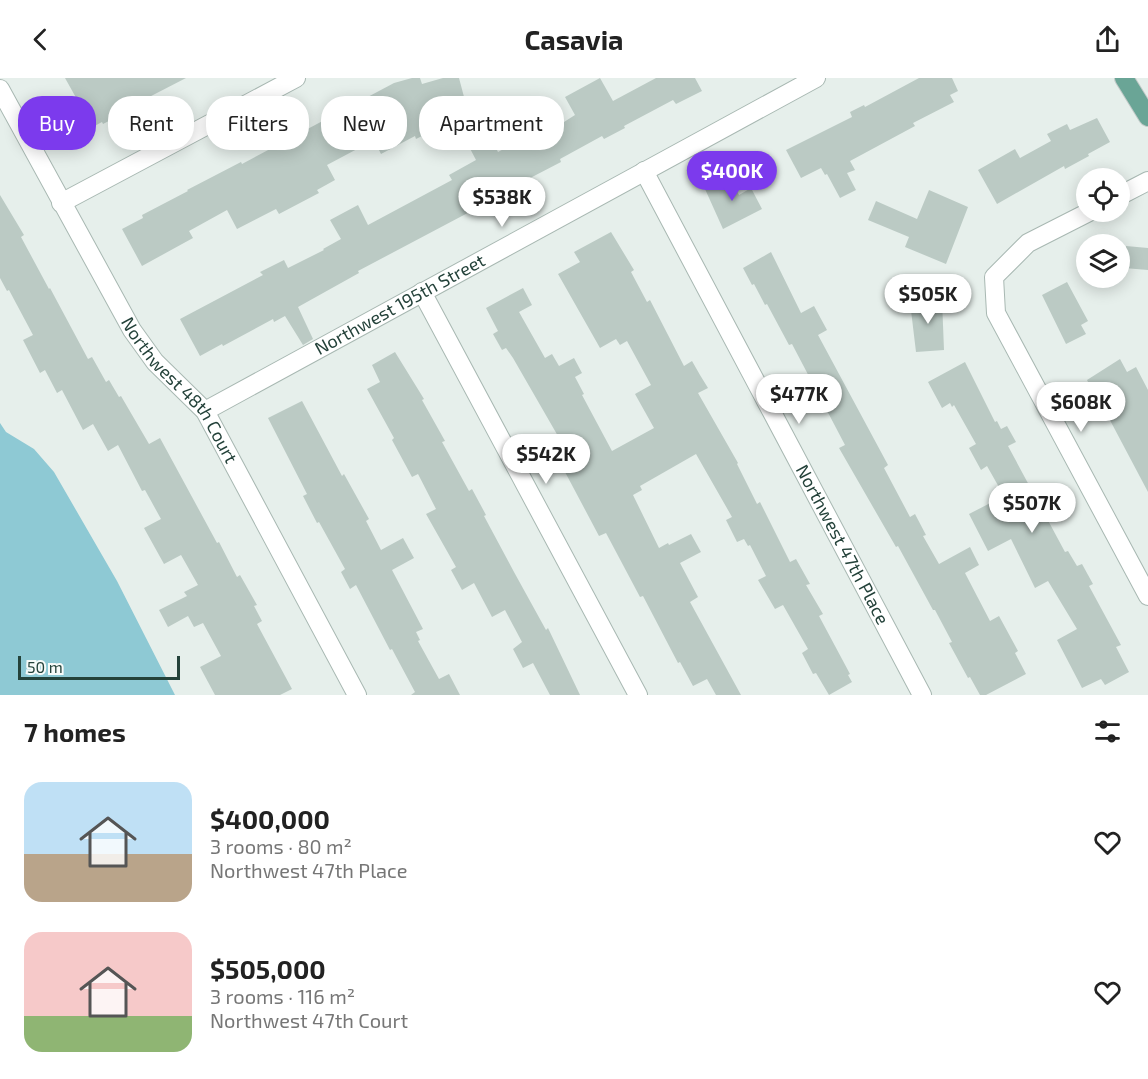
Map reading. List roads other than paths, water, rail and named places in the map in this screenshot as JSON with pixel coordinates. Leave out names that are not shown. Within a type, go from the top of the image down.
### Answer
[{"type":"main road","points":[[1124,78],[1148,117]]},
{"type":"street","points":[[61,203],[296,78]]},
{"type":"street","name":"Northwest 195th Street","points":[[205,411],[816,78]]},
{"type":"street","name":"Northwest 48th Court","points":[[0,89],[132,330],[155,362],[205,411],[357,695]]},
{"type":"street","name":"Northwest 47th Place","points":[[644,171],[922,695]]},
{"type":"street","points":[[1130,190],[1148,181]]},
{"type":"street","points":[[1076,219],[1028,243],[994,277],[996,313],[1148,596]]},
{"type":"street","points":[[422,292],[638,695]]},
{"type":"water","points":[[0,423],[6,432],[34,449],[54,472],[117,581],[175,695],[0,695]]}]
